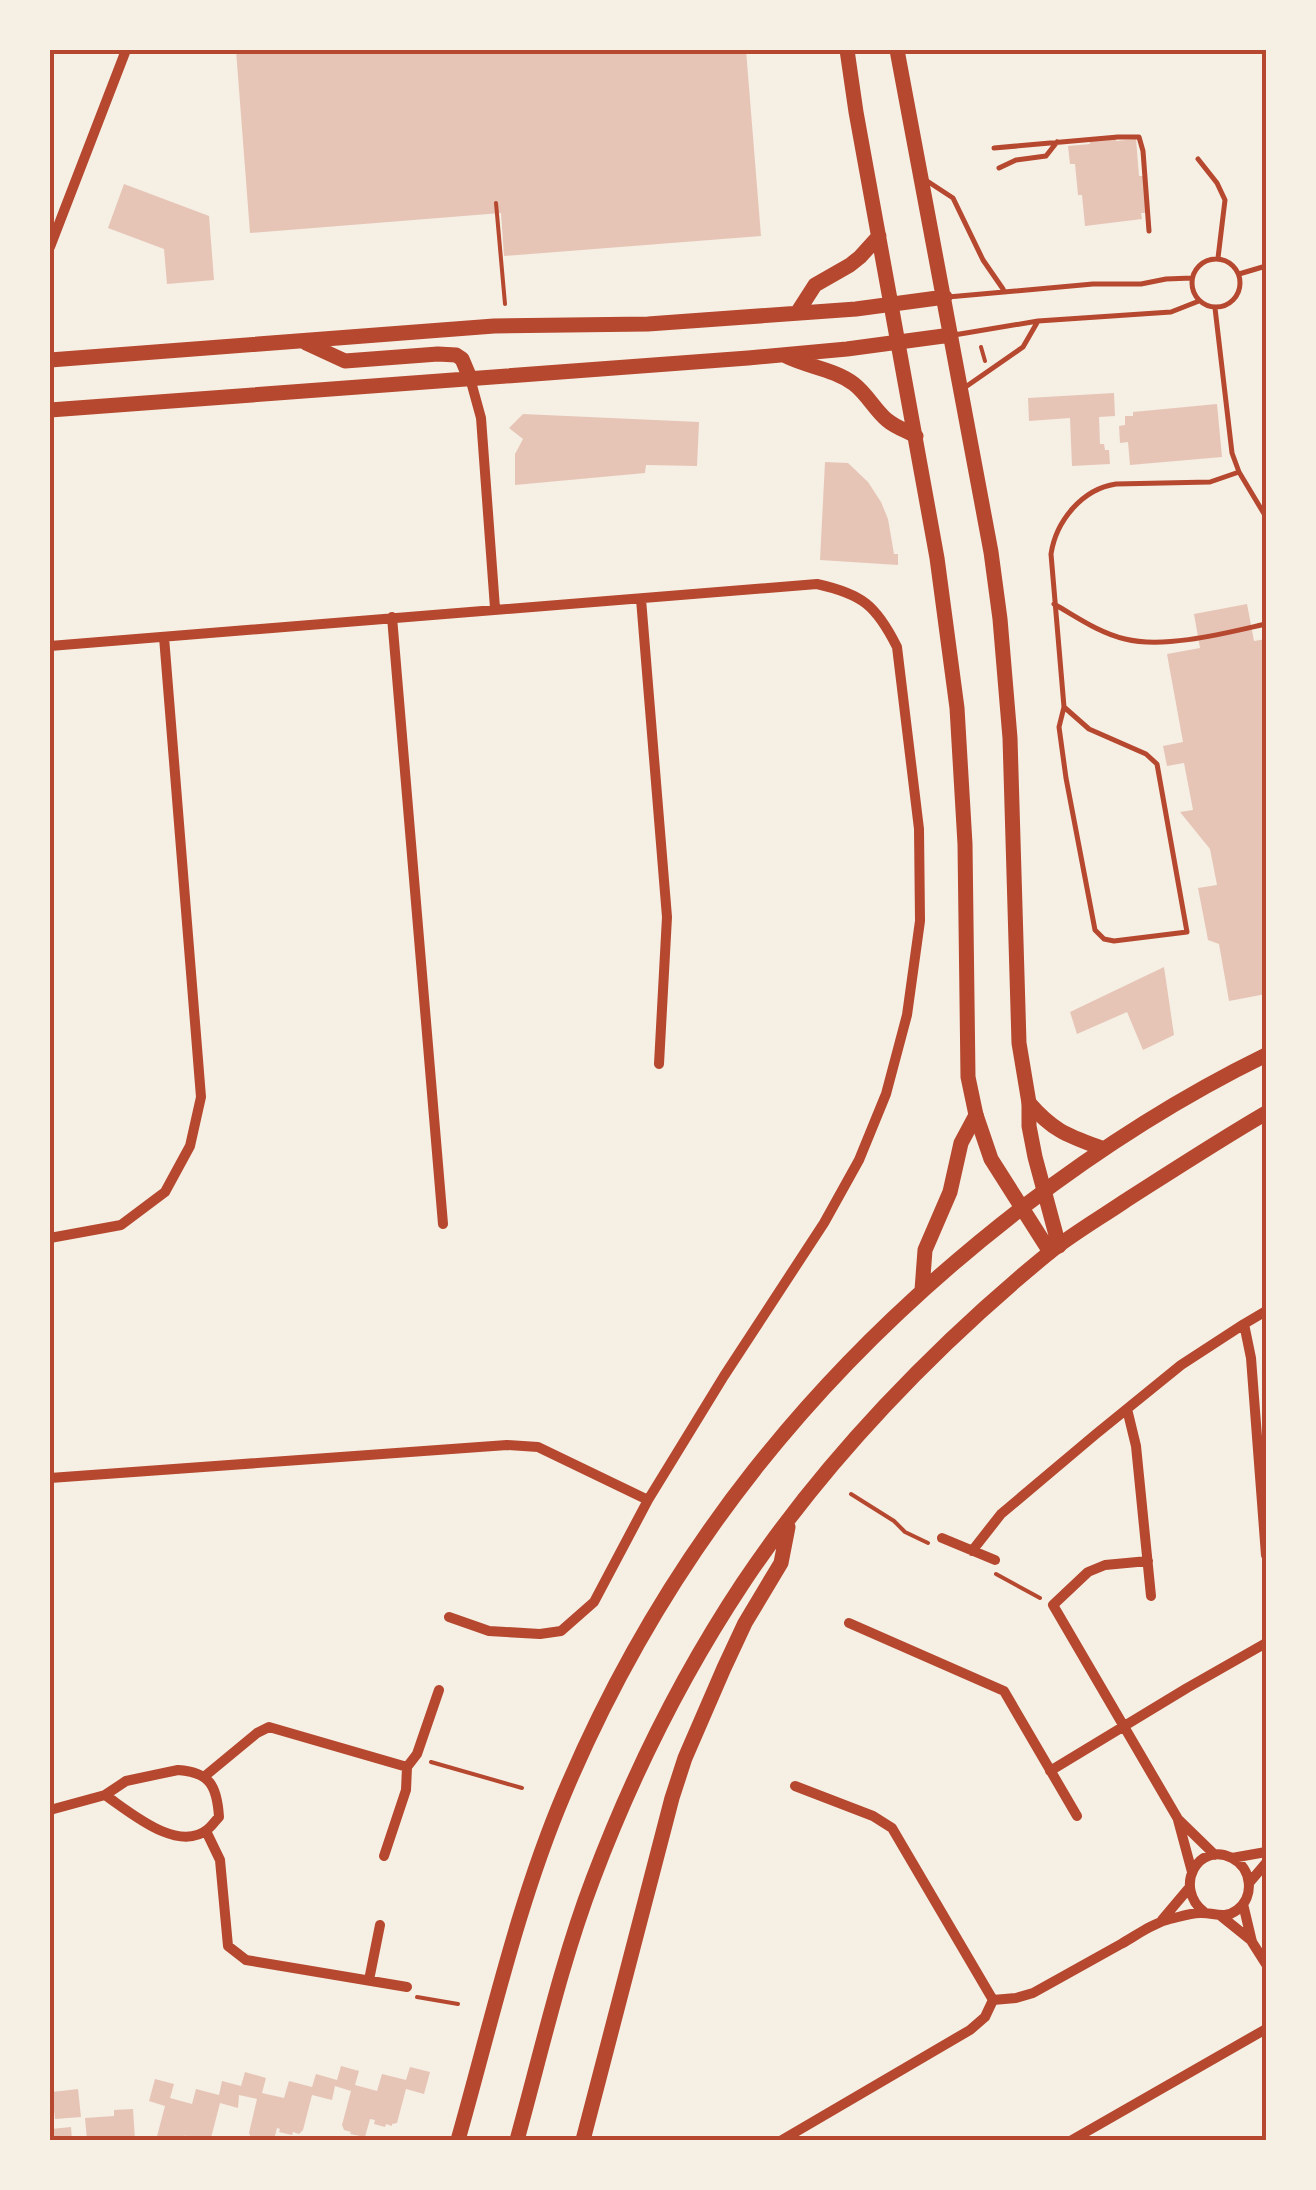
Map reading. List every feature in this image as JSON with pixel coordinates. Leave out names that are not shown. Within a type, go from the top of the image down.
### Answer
[{"type":"main road","points":[[847,50],[944,603],[960,748],[968,1077],[991,1158],[1022,1208],[1055,1249]]},
{"type":"main road","points":[[897,50],[991,552],[1007,686],[1013,792],[1016,1010],[1030,1103],[1029,1126],[1055,1249]]},
{"type":"main road","points":[[798,313],[815,285],[860,258],[879,236]]},
{"type":"main road","points":[[50,360],[494,326],[648,324],[945,298]]},
{"type":"main road","points":[[50,410],[784,354],[952,335]]},
{"type":"main road","points":[[303,341],[346,360],[456,355],[470,378]]},
{"type":"main road","points":[[784,354],[847,380],[886,419],[916,436]]},
{"type":"main road","points":[[458,2140],[507,1962],[563,1795],[656,1611],[751,1471],[844,1365],[992,1230],[1104,1149],[1194,1092],[1266,1055]]},
{"type":"main road","points":[[1030,1103],[1060,1132],[1104,1149]]},
{"type":"main road","points":[[517,2140],[592,1883],[638,1773],[708,1641],[743,1583],[790,1518],[900,1391],[1055,1249],[1266,1113]]},
{"type":"main road","points":[[922,1290],[925,1250],[950,1192],[962,1143],[976,1115]]},
{"type":"main road","points":[[583,2140],[672,1798],[724,1668],[745,1623],[781,1564],[790,1518]]},
{"type":"street","points":[[50,247],[126,50]]},
{"type":"street","points":[[470,378],[481,418],[495,608]]},
{"type":"street","points":[[50,646],[817,584],[847,591],[870,606],[886,624],[896,647],[918,829],[920,921],[907,1015],[886,1094],[859,1160],[824,1224],[648,1500],[594,1602],[561,1631],[540,1634],[488,1631],[449,1617]]},
{"type":"street","points":[[640,599],[667,917],[659,1064]]},
{"type":"street","points":[[392,617],[443,1224]]},
{"type":"street","points":[[50,1238],[122,1225],[164,1192],[190,1146],[201,1097],[164,637]]},
{"type":"street","points":[[972,1551],[1001,1514],[1127,1409],[1181,1365],[1266,1311]]},
{"type":"street","points":[[1244,1324],[1251,1358],[1266,1556]]},
{"type":"street","points":[[1127,1409],[1136,1446],[1152,1596]]},
{"type":"street","points":[[50,1478],[507,1445],[538,1447],[648,1500]]},
{"type":"street","points":[[942,1538],[995,1560]]},
{"type":"street","points":[[1148,1561],[1105,1565],[1088,1572],[1053,1605],[1178,1819],[1192,1872],[1191,1897],[1204,1912]]},
{"type":"street","points":[[849,1623],[1004,1691],[1077,1816]]},
{"type":"street","points":[[1050,1771],[1266,1643]]},
{"type":"street","points":[[384,1856],[406,1790],[407,1767],[418,1754],[439,1690]]},
{"type":"street","points":[[204,1776],[268,1727],[407,1767]]},
{"type":"street","points":[[50,1810],[105,1796],[126,1781],[178,1770],[204,1776],[214,1786],[219,1816],[206,1831],[190,1837],[176,1836],[153,1827],[105,1796]]},
{"type":"street","points":[[795,1786],[873,1816],[892,1828],[993,2000]]},
{"type":"street","points":[[1178,1819],[1215,1855]]},
{"type":"street","points":[[206,1831],[220,1860],[228,1946],[246,1960],[407,1987]]},
{"type":"street","points":[[1192,1872],[1205,1858],[1215,1855],[1232,1858],[1266,1852]]},
{"type":"street","points":[[1232,1858],[1241,1864],[1250,1884]]},
{"type":"street","points":[[993,2000],[1033,1993],[1161,1921],[1204,1912],[1230,1914],[1243,1904],[1250,1884],[1266,1863]]},
{"type":"street","points":[[1161,1921],[1189,1888]]},
{"type":"street","points":[[1243,1904],[1252,1942]]},
{"type":"street","points":[[1221,1916],[1252,1942],[1266,1964]]},
{"type":"street","points":[[369,1980],[380,1925]]},
{"type":"street","points":[[782,2140],[970,2030],[985,2017],[993,2000]]},
{"type":"street","points":[[1072,2140],[1266,2029]]},
{"type":"lane","points":[[994,148],[1139,138],[1149,232]]},
{"type":"lane","points":[[999,168],[1016,160],[1046,156],[1058,142]]},
{"type":"lane","points":[[1198,159],[1217,182],[1225,200],[1218,258]]},
{"type":"lane","points":[[921,178],[953,198],[988,268],[1004,290]]},
{"type":"lane","points":[[1218,258],[1230,263],[1240,282],[1236,297],[1215,308],[1199,301],[1192,278],[1200,264],[1218,258]]},
{"type":"lane","points":[[1239,274],[1266,266]]},
{"type":"lane","points":[[945,298],[1004,290],[1192,278]]},
{"type":"lane","points":[[952,335],[1038,322],[1171,312],[1199,301]]},
{"type":"lane","points":[[1215,308],[1230,446],[1239,472],[1266,516]]},
{"type":"lane","points":[[962,390],[1023,347],[1038,322]]},
{"type":"lane","points":[[1064,707],[1089,729],[1150,756],[1157,764],[1187,932],[1114,941],[1104,939],[1095,930],[1059,727],[1064,707],[1051,565],[1053,543],[1064,520],[1087,496],[1109,485],[1210,482],[1239,472]]},
{"type":"lane","points":[[1054,604],[1107,633],[1145,642],[1175,642],[1266,624]]},
{"type":"path","points":[[496,202],[505,304]]},
{"type":"path","points":[[981,347],[984,361]]},
{"type":"path","points":[[418,1754],[430,1762],[522,1788]]},
{"type":"path","points":[[407,1987],[413,1996],[458,2004]]},
{"type":"building","points":[[236,50],[746,50],[761,236],[504,256],[501,213],[250,233]]},
{"type":"building","points":[[1116,136],[1116,141],[1136,139],[1148,213],[1141,213],[1142,219],[1085,226],[1082,195],[1078,195],[1075,164],[1070,164],[1068,146]]},
{"type":"building","points":[[124,184],[209,216],[214,280],[167,284],[164,249],[108,228]]},
{"type":"building","points":[[1114,393],[1115,416],[1099,417],[1100,444],[1109,450],[1110,464],[1072,466],[1070,418],[1029,421],[1028,398]]},
{"type":"building","points":[[1217,404],[1222,457],[1130,465],[1128,442],[1120,443],[1119,426],[1125,425],[1125,416]]},
{"type":"building","points":[[523,414],[699,422],[697,466],[646,465],[645,473],[515,485],[515,454],[523,439],[509,428]]},
{"type":"building","points":[[825,462],[848,463],[868,482],[888,519],[898,565],[820,560]]},
{"type":"building","points":[[1247,604],[1254,641],[1266,639],[1266,994],[1229,1001],[1219,944],[1208,940],[1198,888],[1217,885],[1210,849],[1180,812],[1193,810],[1184,763],[1167,766],[1163,746],[1183,742],[1167,654],[1200,648],[1194,614]]},
{"type":"building","points":[[1164,967],[1174,1035],[1143,1050],[1127,1012],[1077,1034],[1070,1012]]},
{"type":"building","points":[[341,2066],[359,2071],[355,2085],[377,2091],[382,2074],[406,2080],[410,2067],[430,2072],[424,2094],[406,2089],[397,2123],[385,2127],[370,2119],[365,2137],[344,2130],[351,2091],[335,2086],[332,2100],[312,2095],[299,2134],[279,2132],[277,2128],[274,2140],[251,2138],[257,2099],[239,2095],[238,2108],[220,2103],[211,2138],[189,2140],[185,2135],[184,2140],[156,2140],[165,2106],[149,2101],[155,2079],[174,2084],[170,2098],[192,2104],[196,2089],[219,2095],[222,2081],[241,2086],[245,2072],[266,2078],[262,2093],[284,2098],[289,2081],[312,2087],[316,2074],[337,2080]]},
{"type":"building","points":[[78,2089],[81,2117],[55,2119],[52,2092]]},
{"type":"building","points":[[133,2109],[135,2140],[87,2140],[85,2118],[114,2116],[114,2110]]},
{"type":"building","points":[[71,2127],[72,2140],[53,2140],[51,2129]]}]
